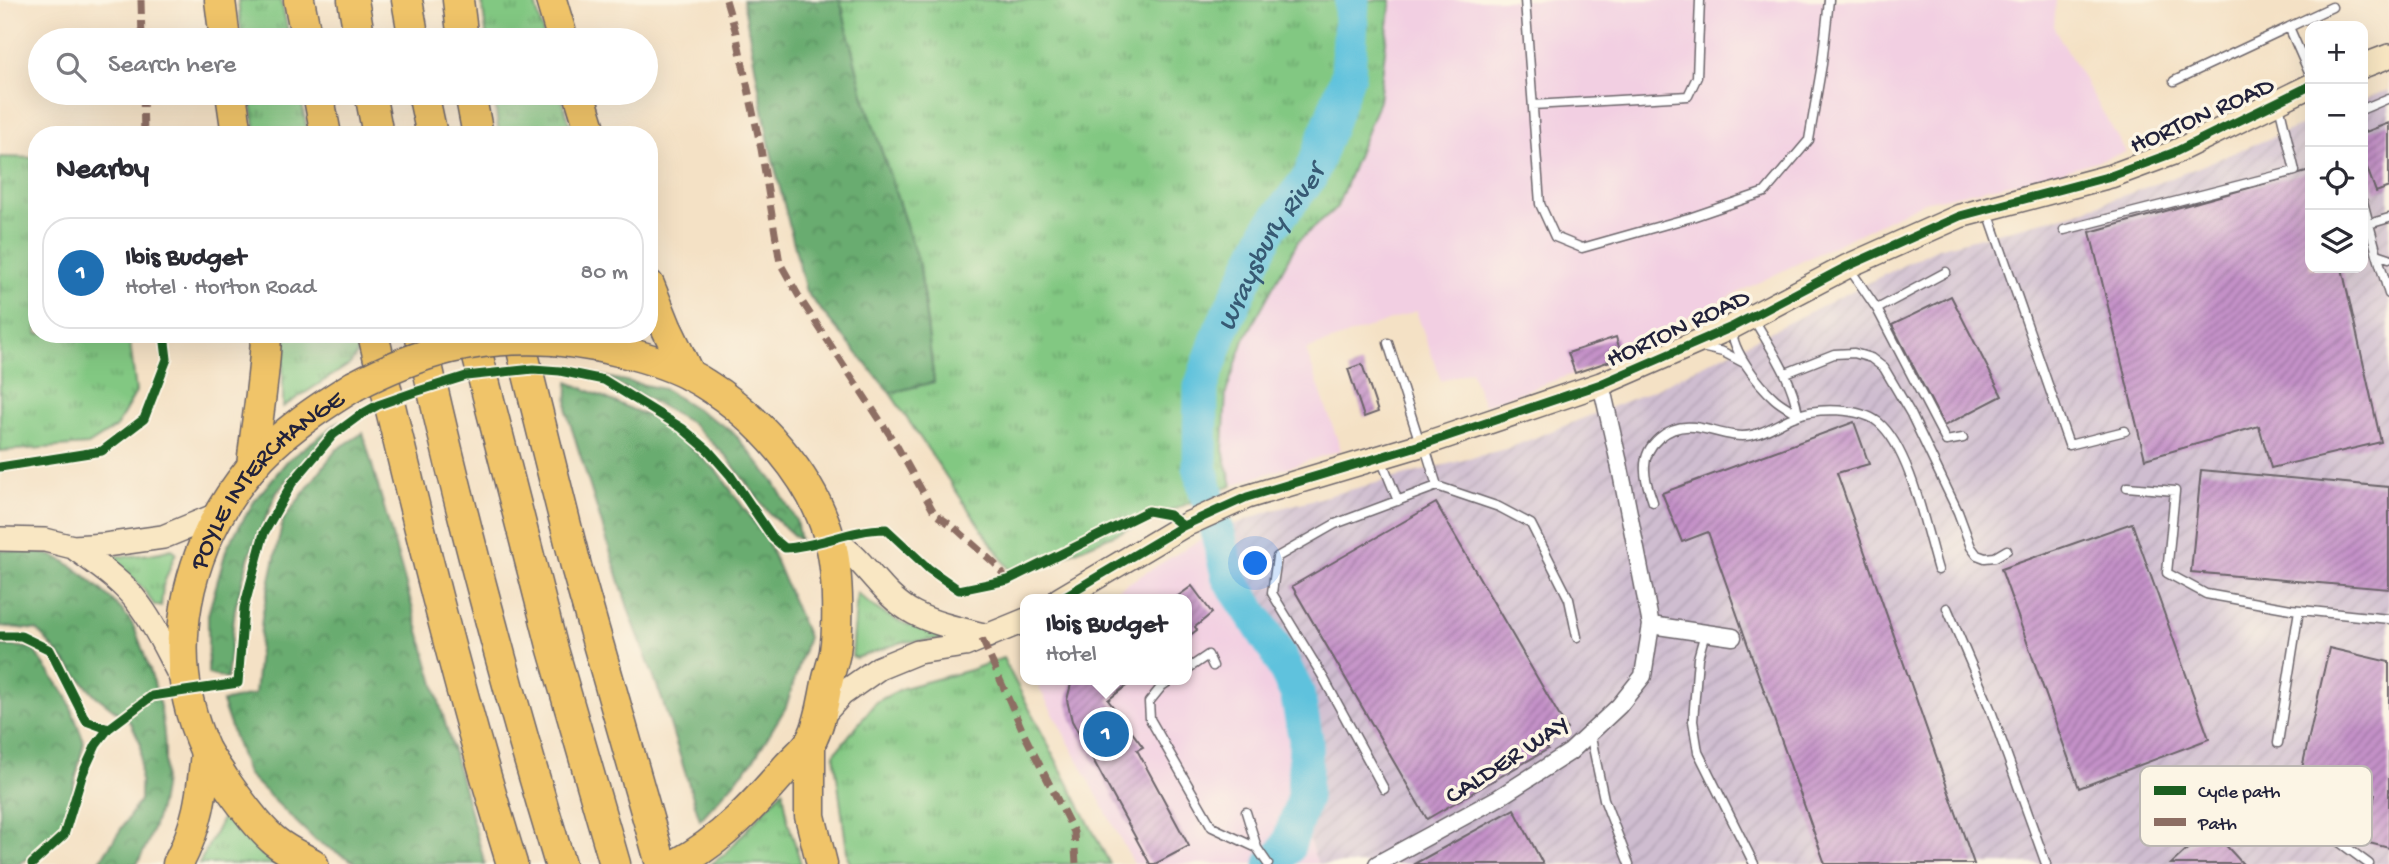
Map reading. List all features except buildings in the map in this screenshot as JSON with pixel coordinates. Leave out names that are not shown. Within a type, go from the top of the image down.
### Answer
[{"type":"highway","points":[[220,0],[224,28]]},
{"type":"highway","points":[[299,0],[305,28]]},
{"type":"highway","points":[[354,0],[358,28]]},
{"type":"highway","points":[[407,0],[412,28]]},
{"type":"highway","points":[[458,0],[462,28]]},
{"type":"highway","points":[[551,0],[559,28]]},
{"type":"highway","points":[[232,105],[236,126]]},
{"type":"highway","points":[[320,105],[324,126]]},
{"type":"highway","points":[[372,105],[376,126]]},
{"type":"highway","points":[[426,105],[430,126]]},
{"type":"highway","points":[[472,105],[476,126]]},
{"type":"highway","points":[[583,105],[589,126]]},
{"type":"highway","points":[[658,307],[689,374]]},
{"type":"highway","points":[[251,467],[263,395],[266,343]]},
{"type":"highway","points":[[375,343],[452,654],[512,864]]},
{"type":"highway","points":[[422,343],[443,439],[503,670],[560,864]]},
{"type":"highway","name":"POYLE INTERCHANGE","points":[[313,864],[275,841],[234,794],[206,751],[184,683],[181,656],[188,593],[202,551],[219,514],[251,467],[284,435],[314,411],[354,386],[410,358],[466,343]]},
{"type":"highway","points":[[474,343],[552,646],[615,864]]},
{"type":"highway","points":[[520,343],[577,570],[661,864]]},
{"type":"highway","name":"POYLE INTERCHANGE","points":[[573,343],[616,350],[689,374],[742,411],[773,440],[802,480],[829,536],[837,591],[835,652],[816,730],[810,816],[822,864]]},
{"type":"highway","points":[[677,864],[722,834],[749,809],[816,730]]},
{"type":"highway","points":[[178,864],[193,835],[200,806],[206,751]]},
{"type":"street","points":[[2368,64],[2389,56]]},
{"type":"street","name":"HORTON ROAD","points":[[1068,594],[1183,526],[1237,501],[1422,445],[1601,384],[1692,345],[1848,266],[1960,216],[2111,176],[2173,153],[2305,88]]},
{"type":"street","name":"CALDER WAY","points":[[1377,864],[1498,797],[1570,752],[1619,706],[1643,676],[1650,625],[1601,384]]},
{"type":"street","points":[[0,539],[45,540],[73,547],[105,545],[163,537],[219,514]]},
{"type":"street","points":[[829,536],[854,556],[895,600],[913,613],[931,621],[988,636]]},
{"type":"street","points":[[73,547],[111,575],[137,602],[152,623],[184,683]]},
{"type":"street","points":[[816,730],[842,694],[879,668],[918,652],[965,645],[1020,623]]},
{"type":"street","points":[[1650,625],[1734,637]]},
{"type":"lane","points":[[1525,0],[1541,204],[1555,237],[1582,248],[1692,217],[1765,192],[1808,140],[1822,64],[1829,0]]},
{"type":"lane","points":[[1533,105],[1688,96],[1697,77],[1700,0]]},
{"type":"lane","points":[[2175,81],[2332,7]]},
{"type":"lane","points":[[2289,27],[2305,64]]},
{"type":"lane","points":[[2368,106],[2389,98]]},
{"type":"lane","points":[[2064,230],[2295,171],[2278,102]]},
{"type":"lane","points":[[1987,209],[2069,445],[2125,431]]},
{"type":"lane","points":[[2365,210],[2389,294]]},
{"type":"lane","points":[[2369,223],[2389,218]]},
{"type":"lane","points":[[2377,254],[2389,258]]},
{"type":"lane","points":[[1848,266],[1877,309],[1946,441],[1963,438]]},
{"type":"lane","points":[[1877,309],[1946,272]]},
{"type":"lane","points":[[1742,321],[1786,373],[1795,393],[1798,414],[1774,398],[1733,344],[1742,321]]},
{"type":"lane","points":[[1388,343],[1437,486]]},
{"type":"lane","points":[[1692,345],[1723,352],[1747,365]]},
{"type":"lane","points":[[1786,373],[1833,354],[1854,353],[1871,358],[1884,368],[1917,426],[1958,512],[1971,547],[1977,555],[1985,558],[1995,557],[2007,550]]},
{"type":"lane","points":[[1653,502],[1646,481],[1645,462],[1654,443],[1669,431],[1686,426],[1750,436],[1798,414],[1848,411],[1876,420],[1886,429],[1906,464],[1938,570]]},
{"type":"lane","points":[[1380,457],[1398,501]]},
{"type":"lane","points":[[1384,789],[1323,677],[1272,593],[1277,557],[1335,524],[1437,486],[1499,507],[1531,524],[1569,599],[1577,637]]},
{"type":"lane","points":[[2127,487],[2175,491],[2167,573],[2206,594],[2299,610],[2389,619]]},
{"type":"lane","points":[[1947,608],[1990,708],[2046,864]]},
{"type":"lane","points":[[2278,743],[2299,610]]},
{"type":"lane","points":[[1704,633],[1698,658],[1693,721],[1698,752],[1754,864]]},
{"type":"lane","points":[[1192,666],[1208,655],[1213,666]]},
{"type":"lane","points":[[1164,685],[1149,702],[1150,719],[1212,827],[1257,848]]},
{"type":"lane","points":[[1590,733],[1604,799],[1629,864]]},
{"type":"lane","points":[[1246,812],[1257,848],[1268,864]]},
{"type":"lane","points":[[2345,846],[2369,864]]},
{"type":"shaded area","points":[[1391,0],[2056,0],[2054,28],[2126,152],[2046,176],[1924,202],[1657,332],[1665,338],[1622,357],[1484,405],[1471,371],[1441,381],[1416,311],[1306,350],[1341,450],[1232,485],[1223,450],[1226,393],[1244,340],[1298,241],[1337,207],[1379,101]]},
{"type":"shaded area","points":[[2389,90],[2389,864],[1318,864],[1295,803],[1297,728],[1290,706],[1233,608],[1211,533],[1270,511],[1509,448],[1649,392],[1938,248],[2075,213],[2169,179],[2305,124],[2305,273],[2368,273],[2368,97]]},
{"type":"shaded area","points":[[1211,533],[1233,608],[1290,706],[1297,728],[1295,803],[1318,864],[1134,864],[1038,685],[1192,685],[1192,594],[1110,594]]},
{"type":"green space","points":[[238,0],[281,0],[287,28],[241,28]]},
{"type":"green space","points":[[482,0],[534,0],[542,28],[486,28]]},
{"type":"green space","points":[[743,0],[840,0],[863,94],[920,268],[934,382],[890,393],[806,292],[770,148]]},
{"type":"green space","points":[[840,0],[1391,0],[1379,101],[1337,207],[1298,241],[1244,340],[1226,393],[1223,450],[1232,485],[1014,577],[890,393],[934,382],[920,268],[863,94]]},
{"type":"green space","points":[[252,105],[302,105],[306,126],[255,126]]},
{"type":"green space","points":[[495,105],[564,105],[570,126],[498,126]]},
{"type":"green space","points":[[0,157],[28,158],[28,343],[130,343],[136,392],[116,427],[88,445],[0,451]]},
{"type":"green space","points":[[283,343],[360,343],[362,347],[350,364],[283,407]]},
{"type":"green space","points":[[601,376],[664,389],[732,431],[774,482],[796,520],[800,541],[769,513],[726,456],[691,423]]},
{"type":"green space","points":[[568,382],[662,422],[717,471],[767,540],[808,637],[786,707],[753,761],[700,820],[663,702],[629,611],[567,413]]},
{"type":"green space","points":[[340,421],[277,492],[249,556],[235,609],[227,679],[208,674],[208,615],[227,547],[255,500],[288,460]]},
{"type":"green space","points":[[363,433],[485,864],[358,864],[316,841],[247,774],[222,702],[255,694],[262,617],[283,520],[336,450]]},
{"type":"green space","points":[[172,549],[176,552],[163,586],[161,607],[154,605],[137,582],[102,555],[137,556]]},
{"type":"green space","points":[[0,550],[29,551],[68,563],[114,601],[135,630],[154,682],[160,708],[165,761],[158,814],[137,864],[98,864],[140,800],[141,744],[131,723],[95,695],[37,630],[0,626]]},
{"type":"green space","points":[[857,593],[881,612],[908,625],[967,638],[903,642],[856,658],[852,656]]},
{"type":"green space","points":[[0,645],[32,648],[67,697],[84,742],[65,824],[35,855],[18,864],[0,864]]},
{"type":"green space","points":[[1003,658],[1110,864],[851,864],[848,859],[834,754],[876,702],[903,688]]},
{"type":"green space","points":[[783,790],[788,821],[801,864],[711,864],[724,855]]},
{"type":"green space","points":[[227,809],[255,842],[283,864],[199,864]]},
{"type":"waterway","name":"Wraysbury River","points":[[1207,495],[1200,467],[1201,387],[1221,330],[1269,229],[1310,177],[1348,75],[1352,0]]},
{"type":"waterway","name":"Wraysbury River","points":[[1217,530],[1229,578],[1277,652],[1297,693],[1306,740],[1304,798],[1287,849],[1272,864]]},
{"type":"marked path","points":[[141,0],[142,28]]},
{"type":"marked path","points":[[726,0],[736,33],[761,149],[780,263],[801,300],[897,446],[935,514],[954,527],[995,564],[1008,580]]},
{"type":"marked path","points":[[143,105],[144,126]]},
{"type":"marked path","points":[[982,639],[1025,736],[1074,832],[1076,864]]},
{"type":"cycle path","points":[[1068,594],[1183,526],[1247,497],[1424,444],[1601,384],[1732,327],[1848,266],[1960,216],[2111,176],[2173,153],[2305,88]]},
{"type":"cycle path","points":[[0,467],[102,451],[144,419],[167,359],[165,343]]},
{"type":"cycle path","points":[[32,864],[64,835],[83,773],[96,745],[108,729],[152,696],[238,683],[244,608],[264,533],[292,483],[333,435],[378,405],[466,376],[533,369],[560,371],[604,380],[682,428],[708,450],[730,475],[773,538],[785,548],[886,529],[929,569],[959,590],[1008,580],[1148,511],[1169,515],[1183,526]]},
{"type":"cycle path","points":[[0,636],[21,636],[50,650],[86,721],[108,729]]},
{"type":"place","name":"Ibis Budget","points":[[1106,734]]}]
